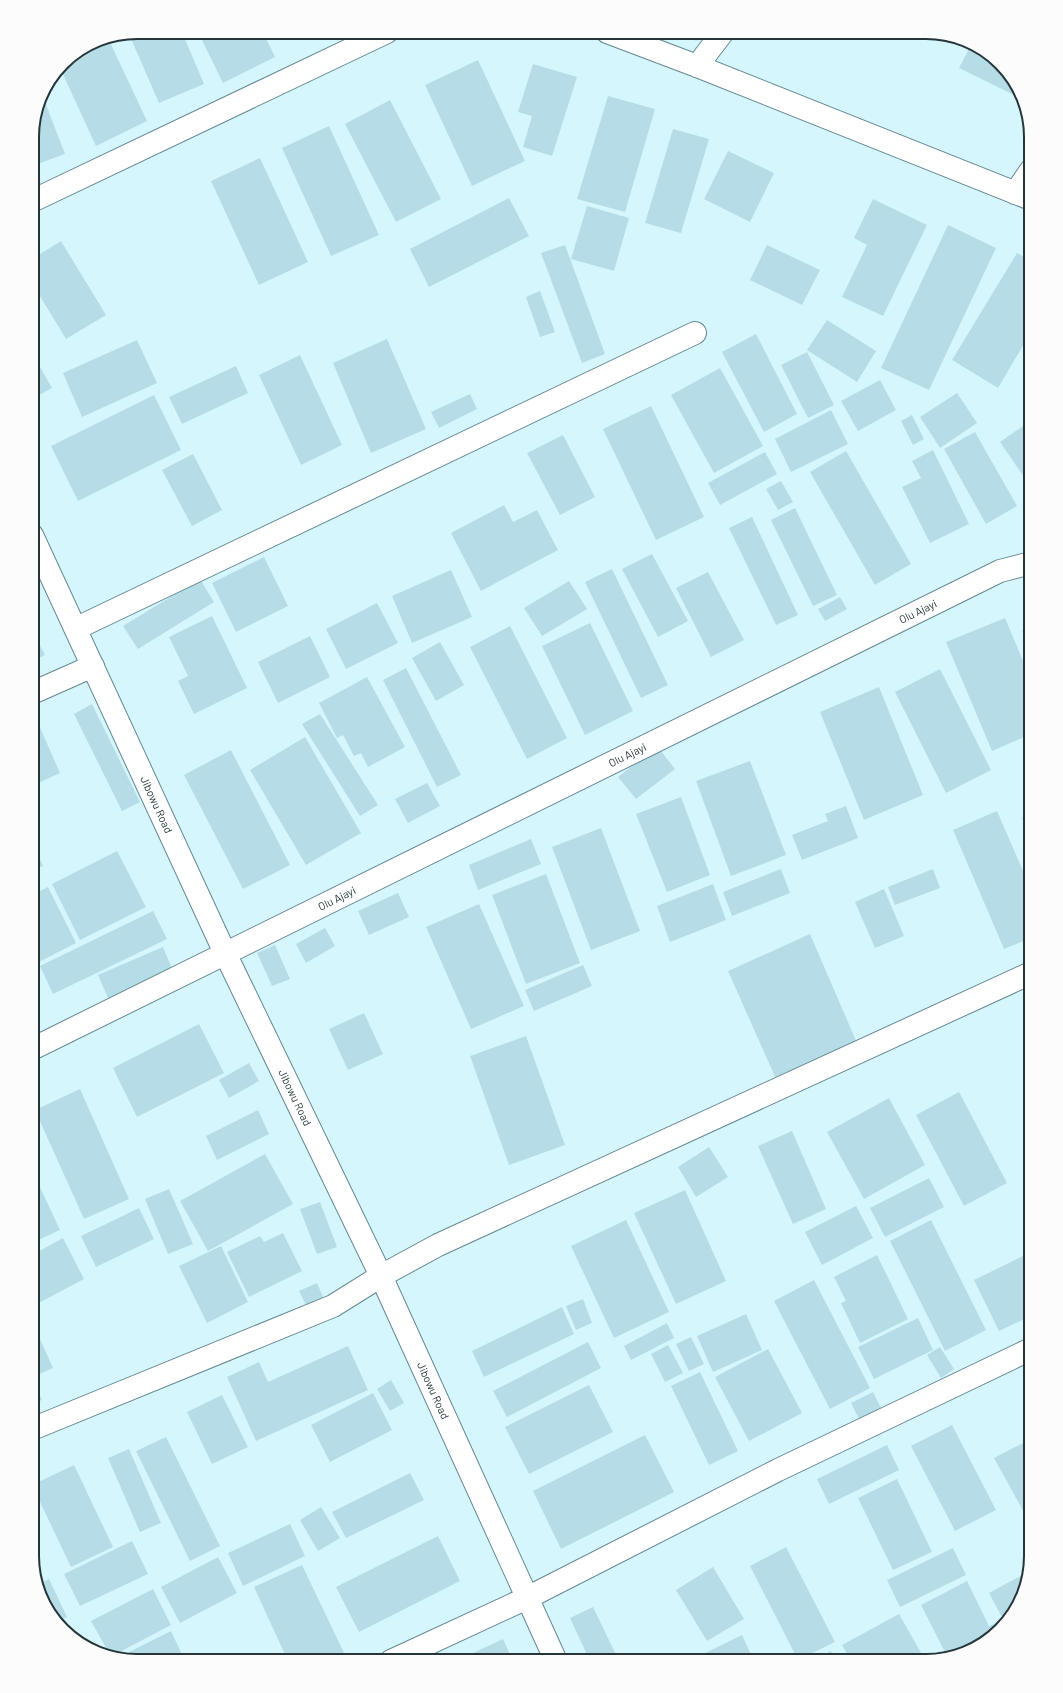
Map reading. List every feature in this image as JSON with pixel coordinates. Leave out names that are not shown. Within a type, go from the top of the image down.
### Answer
[{"type":"street","points":[[39,199],[371,39]]},
{"type":"street","points":[[626,39],[1023,196]]},
{"type":"street","points":[[697,66],[718,39]]},
{"type":"street","points":[[76,628],[695,333]]},
{"type":"street","name":"Jibowu Road","points":[[39,549],[225,953],[381,1276],[553,1654]]},
{"type":"street","name":"Olu Ajayi","points":[[39,1046],[1000,571],[1024,565]]},
{"type":"street","points":[[39,690],[93,666]]},
{"type":"street","points":[[39,1426],[333,1306],[381,1276],[438,1244],[1024,976]]},
{"type":"street","points":[[406,1654],[527,1598],[778,1470],[1024,1352]]},
{"type":"building","points":[[131,39],[185,39],[204,84],[159,103]]},
{"type":"building","points":[[201,39],[266,39],[275,57],[223,83]]},
{"type":"building","points":[[110,43],[147,121],[96,146],[63,74],[73,63],[88,52]]},
{"type":"building","points":[[969,49],[990,63],[1000,73],[1013,92],[1012,94],[959,68]]},
{"type":"building","points":[[478,60],[525,161],[472,186],[425,85]]},
{"type":"building","points":[[533,64],[577,77],[552,156],[523,147],[532,116],[518,112]]},
{"type":"building","points":[[608,96],[655,109],[625,212],[577,199]]},
{"type":"building","points":[[390,100],[441,199],[396,222],[345,124]]},
{"type":"building","points":[[45,102],[65,154],[39,163],[39,131]]},
{"type":"building","points":[[329,126],[379,235],[331,256],[282,148]]},
{"type":"building","points":[[673,129],[709,139],[681,233],[645,223]]},
{"type":"building","points":[[728,151],[774,173],[750,222],[704,199]]},
{"type":"building","points":[[260,158],[308,262],[259,285],[211,181]]},
{"type":"building","points":[[509,198],[529,236],[429,287],[410,249]]},
{"type":"building","points":[[873,199],[927,225],[883,316],[842,297],[867,245],[854,238]]},
{"type":"building","points":[[587,206],[629,218],[614,271],[571,259]]},
{"type":"building","points":[[948,225],[996,248],[929,390],[881,368]]},
{"type":"building","points":[[61,241],[106,315],[66,339],[39,295],[39,255]]},
{"type":"building","points":[[565,245],[605,354],[582,363],[541,253]]},
{"type":"building","points":[[767,245],[820,270],[802,305],[750,280]]},
{"type":"building","points":[[1017,253],[1024,257],[1024,344],[998,388],[952,360]]},
{"type":"building","points":[[540,291],[555,332],[540,337],[526,297]]},
{"type":"building","points":[[827,320],[876,351],[857,382],[807,350]]},
{"type":"building","points":[[756,334],[797,414],[764,432],[722,352]]},
{"type":"building","points":[[387,339],[426,429],[371,453],[333,363]]},
{"type":"building","points":[[137,340],[157,383],[82,417],[63,373]]},
{"type":"building","points":[[807,352],[834,405],[808,418],[781,365]]},
{"type":"building","points":[[300,355],[342,445],[301,465],[259,375]]},
{"type":"building","points":[[39,365],[52,388],[39,395]]},
{"type":"building","points":[[236,366],[248,393],[182,424],[169,397]]},
{"type":"building","points":[[720,368],[763,446],[714,473],[671,395]]},
{"type":"building","points":[[880,380],[896,410],[858,431],[841,401]]},
{"type":"building","points":[[957,393],[977,423],[940,448],[920,417]]},
{"type":"building","points":[[470,394],[477,409],[439,428],[431,412]]},
{"type":"building","points":[[154,395],[181,450],[78,501],[51,446]]},
{"type":"building","points":[[651,406],[704,517],[656,540],[603,429]]},
{"type":"building","points":[[831,410],[848,444],[791,472],[775,439]]},
{"type":"building","points":[[912,415],[924,439],[913,445],[901,421]]},
{"type":"building","points":[[1024,425],[1024,477],[1000,442]]},
{"type":"building","points":[[975,432],[1017,506],[986,524],[944,449]]},
{"type":"building","points":[[563,435],[595,497],[560,515],[527,453]]},
{"type":"building","points":[[933,450],[969,524],[930,543],[902,487],[921,478],[912,461]]},
{"type":"building","points":[[846,451],[911,564],[875,585],[810,472]]},
{"type":"building","points":[[765,452],[777,474],[720,505],[708,483]]},
{"type":"building","points":[[193,454],[222,510],[192,526],[162,470]]},
{"type":"building","points":[[781,481],[793,502],[778,510],[766,489]]},
{"type":"building","points":[[504,505],[513,522],[537,510],[558,550],[481,591],[451,533]]},
{"type":"building","points":[[795,508],[837,595],[813,606],[771,520]]},
{"type":"building","points":[[752,517],[798,615],[776,625],[729,528]]},
{"type":"building","points":[[652,554],[688,621],[658,637],[622,569]]},
{"type":"building","points":[[264,557],[288,606],[236,632],[212,583]]},
{"type":"building","points":[[612,569],[668,685],[641,698],[585,582]]},
{"type":"building","points":[[451,570],[472,617],[412,643],[392,596]]},
{"type":"building","points":[[708,572],[744,640],[711,657],[676,588]]},
{"type":"building","points":[[200,579],[214,602],[138,649],[123,626]]},
{"type":"building","points":[[569,581],[587,609],[542,636],[524,608]]},
{"type":"building","points":[[840,597],[847,609],[825,621],[818,609]]},
{"type":"building","points":[[377,603],[398,643],[346,669],[326,629]]},
{"type":"building","points":[[212,616],[247,688],[194,714],[178,681],[188,676],[169,637]]},
{"type":"building","points":[[1005,618],[1024,663],[1024,737],[992,751],[946,642]]},
{"type":"building","points":[[590,623],[633,711],[585,735],[542,646]]},
{"type":"building","points":[[510,626],[567,738],[527,759],[470,647]]},
{"type":"building","points":[[310,636],[330,677],[278,703],[258,662]]},
{"type":"building","points":[[440,642],[464,685],[436,701],[412,658]]},
{"type":"building","points":[[39,643],[45,655],[39,658]]},
{"type":"building","points":[[406,668],[461,775],[437,787],[383,680]]},
{"type":"building","points":[[940,669],[991,770],[946,793],[895,692]]},
{"type":"building","points":[[367,677],[405,747],[368,767],[361,753],[354,756],[343,735],[337,738],[319,703]]},
{"type":"building","points":[[879,687],[923,795],[864,820],[820,712]]},
{"type":"building","points":[[92,704],[140,802],[122,811],[74,714]]},
{"type":"building","points":[[320,714],[378,805],[360,816],[302,724]]},
{"type":"building","points":[[39,725],[60,773],[39,783]]},
{"type":"building","points":[[305,737],[361,833],[306,865],[250,770]]},
{"type":"building","points":[[657,746],[675,769],[636,799],[618,777]]},
{"type":"building","points":[[231,750],[290,865],[243,889],[184,775]]},
{"type":"building","points":[[750,761],[786,855],[731,876],[696,781]]},
{"type":"building","points":[[427,783],[440,806],[408,823],[395,799]]},
{"type":"building","points":[[681,797],[710,875],[667,892],[636,814]]},
{"type":"building","points":[[846,806],[858,838],[802,860],[792,835],[828,821],[825,814]]},
{"type":"building","points":[[997,811],[1024,873],[1024,941],[1004,949],[953,830]]},
{"type":"building","points":[[601,828],[640,931],[591,950],[552,847]]},
{"type":"building","points":[[531,839],[541,864],[478,890],[469,865]]},
{"type":"building","points":[[117,851],[146,907],[80,940],[52,884]]},
{"type":"building","points":[[39,857],[43,866],[39,868]]},
{"type":"building","points":[[781,869],[790,893],[732,916],[723,892]]},
{"type":"building","points":[[933,869],[940,888],[895,905],[888,887]]},
{"type":"building","points":[[546,874],[580,963],[526,984],[492,895]]},
{"type":"building","points":[[713,884],[726,920],[670,942],[657,906]]},
{"type":"building","points":[[48,887],[76,943],[39,962],[39,892]]},
{"type":"building","points":[[884,889],[904,936],[875,948],[855,902]]},
{"type":"building","points":[[398,893],[409,917],[369,935],[358,911]]},
{"type":"building","points":[[479,904],[524,1006],[471,1029],[426,927]]},
{"type":"building","points":[[153,911],[167,939],[53,994],[40,966]]},
{"type":"building","points":[[325,928],[335,946],[306,963],[296,944]]},
{"type":"building","points":[[810,934],[857,1043],[776,1079],[728,971]]},
{"type":"building","points":[[275,945],[290,979],[272,986],[257,953]]},
{"type":"building","points":[[163,947],[173,971],[108,998],[98,975]]},
{"type":"building","points":[[583,965],[592,986],[534,1011],[525,990]]},
{"type":"building","points":[[364,1013],[383,1054],[348,1070],[329,1029]]},
{"type":"building","points":[[199,1024],[224,1073],[137,1117],[113,1068]]},
{"type":"building","points":[[526,1036],[565,1145],[509,1165],[470,1056]]},
{"type":"building","points":[[249,1063],[259,1081],[229,1098],[219,1080]]},
{"type":"building","points":[[80,1089],[129,1199],[84,1219],[39,1119],[39,1108]]},
{"type":"building","points":[[959,1092],[1007,1183],[964,1206],[916,1115]]},
{"type":"building","points":[[889,1098],[925,1165],[864,1199],[827,1132]]},
{"type":"building","points":[[258,1110],[269,1134],[217,1160],[206,1136]]},
{"type":"building","points":[[792,1131],[826,1209],[793,1224],[758,1146]]},
{"type":"building","points":[[709,1147],[728,1177],[696,1197],[678,1167]]},
{"type":"building","points":[[265,1154],[293,1204],[208,1251],[180,1201]]},
{"type":"building","points":[[929,1178],[944,1207],[885,1237],[870,1208]]},
{"type":"building","points":[[39,1185],[60,1230],[39,1240]]},
{"type":"building","points":[[169,1189],[193,1244],[168,1254],[145,1199]]},
{"type":"building","points":[[685,1190],[726,1281],[676,1304],[634,1213]]},
{"type":"building","points":[[320,1202],[337,1247],[317,1254],[300,1209]]},
{"type":"building","points":[[856,1206],[873,1238],[822,1265],[805,1232]]},
{"type":"building","points":[[139,1208],[154,1239],[96,1267],[81,1236]]},
{"type":"building","points":[[626,1220],[669,1312],[614,1338],[571,1246]]},
{"type":"building","points":[[931,1220],[986,1330],[945,1351],[890,1241]]},
{"type":"building","points":[[283,1233],[302,1271],[249,1297],[227,1252],[260,1236],[264,1242]]},
{"type":"building","points":[[63,1238],[84,1279],[39,1303],[39,1251]]},
{"type":"building","points":[[221,1246],[248,1302],[207,1323],[179,1266]]},
{"type":"building","points":[[877,1255],[908,1319],[860,1343],[841,1303],[846,1301],[834,1277]]},
{"type":"building","points":[[1024,1255],[1024,1319],[999,1331],[974,1280]]},
{"type":"building","points":[[814,1280],[870,1388],[830,1409],[774,1301]]},
{"type":"building","points":[[317,1283],[324,1299],[307,1307],[299,1291]]},
{"type":"building","points":[[583,1299],[592,1323],[576,1330],[566,1306]]},
{"type":"building","points":[[562,1307],[574,1334],[484,1377],[472,1351]]},
{"type":"building","points":[[746,1314],[762,1350],[713,1372],[697,1336]]},
{"type":"building","points":[[918,1318],[933,1350],[874,1379],[858,1347]]},
{"type":"building","points":[[667,1323],[674,1338],[631,1360],[624,1346]]},
{"type":"building","points":[[39,1337],[53,1368],[39,1374]]},
{"type":"building","points":[[691,1337],[704,1364],[689,1371],[676,1344]]},
{"type":"building","points":[[588,1342],[601,1368],[507,1417],[493,1391]]},
{"type":"building","points":[[668,1345],[683,1373],[665,1382],[651,1354]]},
{"type":"building","points":[[348,1346],[368,1390],[256,1441],[227,1377],[259,1362],[268,1382]]},
{"type":"building","points":[[940,1347],[954,1369],[941,1378],[927,1355]]},
{"type":"building","points":[[768,1349],[802,1413],[749,1441],[715,1377]]},
{"type":"building","points":[[700,1372],[738,1451],[709,1465],[671,1386]]},
{"type":"building","points":[[391,1380],[404,1403],[390,1411],[377,1389]]},
{"type":"building","points":[[589,1385],[613,1432],[529,1474],[505,1427]]},
{"type":"building","points":[[873,1392],[881,1408],[859,1419],[851,1403]]},
{"type":"building","points":[[39,1393],[42,1400],[39,1401]]},
{"type":"building","points":[[373,1393],[392,1430],[330,1462],[311,1425]]},
{"type":"building","points":[[222,1395],[248,1447],[212,1464],[187,1412]]},
{"type":"building","points":[[952,1425],[996,1510],[955,1531],[911,1446]]},
{"type":"building","points":[[645,1435],[674,1492],[561,1549],[533,1491]]},
{"type":"building","points":[[166,1437],[220,1546],[190,1561],[136,1451]]},
{"type":"building","points":[[1024,1443],[1024,1512],[994,1458]]},
{"type":"building","points":[[887,1445],[899,1470],[829,1504],[817,1479]]},
{"type":"building","points":[[129,1449],[161,1523],[140,1532],[108,1458]]},
{"type":"building","points":[[74,1465],[113,1547],[71,1567],[39,1500],[39,1482]]},
{"type":"building","points":[[410,1473],[424,1500],[346,1538],[332,1512]]},
{"type":"building","points":[[897,1479],[932,1552],[893,1570],[858,1498]]},
{"type":"building","points":[[321,1507],[340,1538],[318,1551],[300,1520]]},
{"type":"building","points":[[290,1524],[305,1556],[243,1586],[228,1553]]},
{"type":"building","points":[[438,1536],[460,1581],[359,1632],[336,1587]]},
{"type":"building","points":[[132,1541],[148,1574],[80,1606],[64,1574]]},
{"type":"building","points":[[786,1547],[835,1642],[810,1654],[795,1654],[750,1566]]},
{"type":"building","points":[[953,1548],[966,1575],[900,1607],[887,1580]]},
{"type":"building","points":[[218,1557],[237,1593],[180,1623],[161,1587]]},
{"type":"building","points":[[302,1565],[345,1654],[285,1654],[254,1587]]},
{"type":"building","points":[[713,1567],[744,1619],[707,1641],[676,1590]]},
{"type":"building","points":[[1022,1575],[1017,1593],[1011,1605],[1002,1617],[989,1593]]},
{"type":"building","points":[[49,1579],[67,1617],[62,1619],[49,1599],[42,1582]]},
{"type":"building","points":[[967,1581],[989,1626],[997,1623],[990,1630],[969,1644],[945,1652],[921,1605]]},
{"type":"building","points":[[153,1589],[171,1625],[119,1652],[107,1649],[91,1621]]},
{"type":"building","points":[[593,1607],[616,1654],[587,1654],[570,1618]]},
{"type":"building","points":[[899,1614],[922,1654],[847,1654],[842,1645]]},
{"type":"building","points":[[171,1631],[182,1654],[131,1654],[126,1653]]},
{"type":"building","points":[[742,1635],[751,1654],[703,1654]]},
{"type":"building","points":[[503,1639],[510,1654],[471,1654]]},
{"type":"building","points":[[831,1651],[832,1654],[825,1654]]}]
